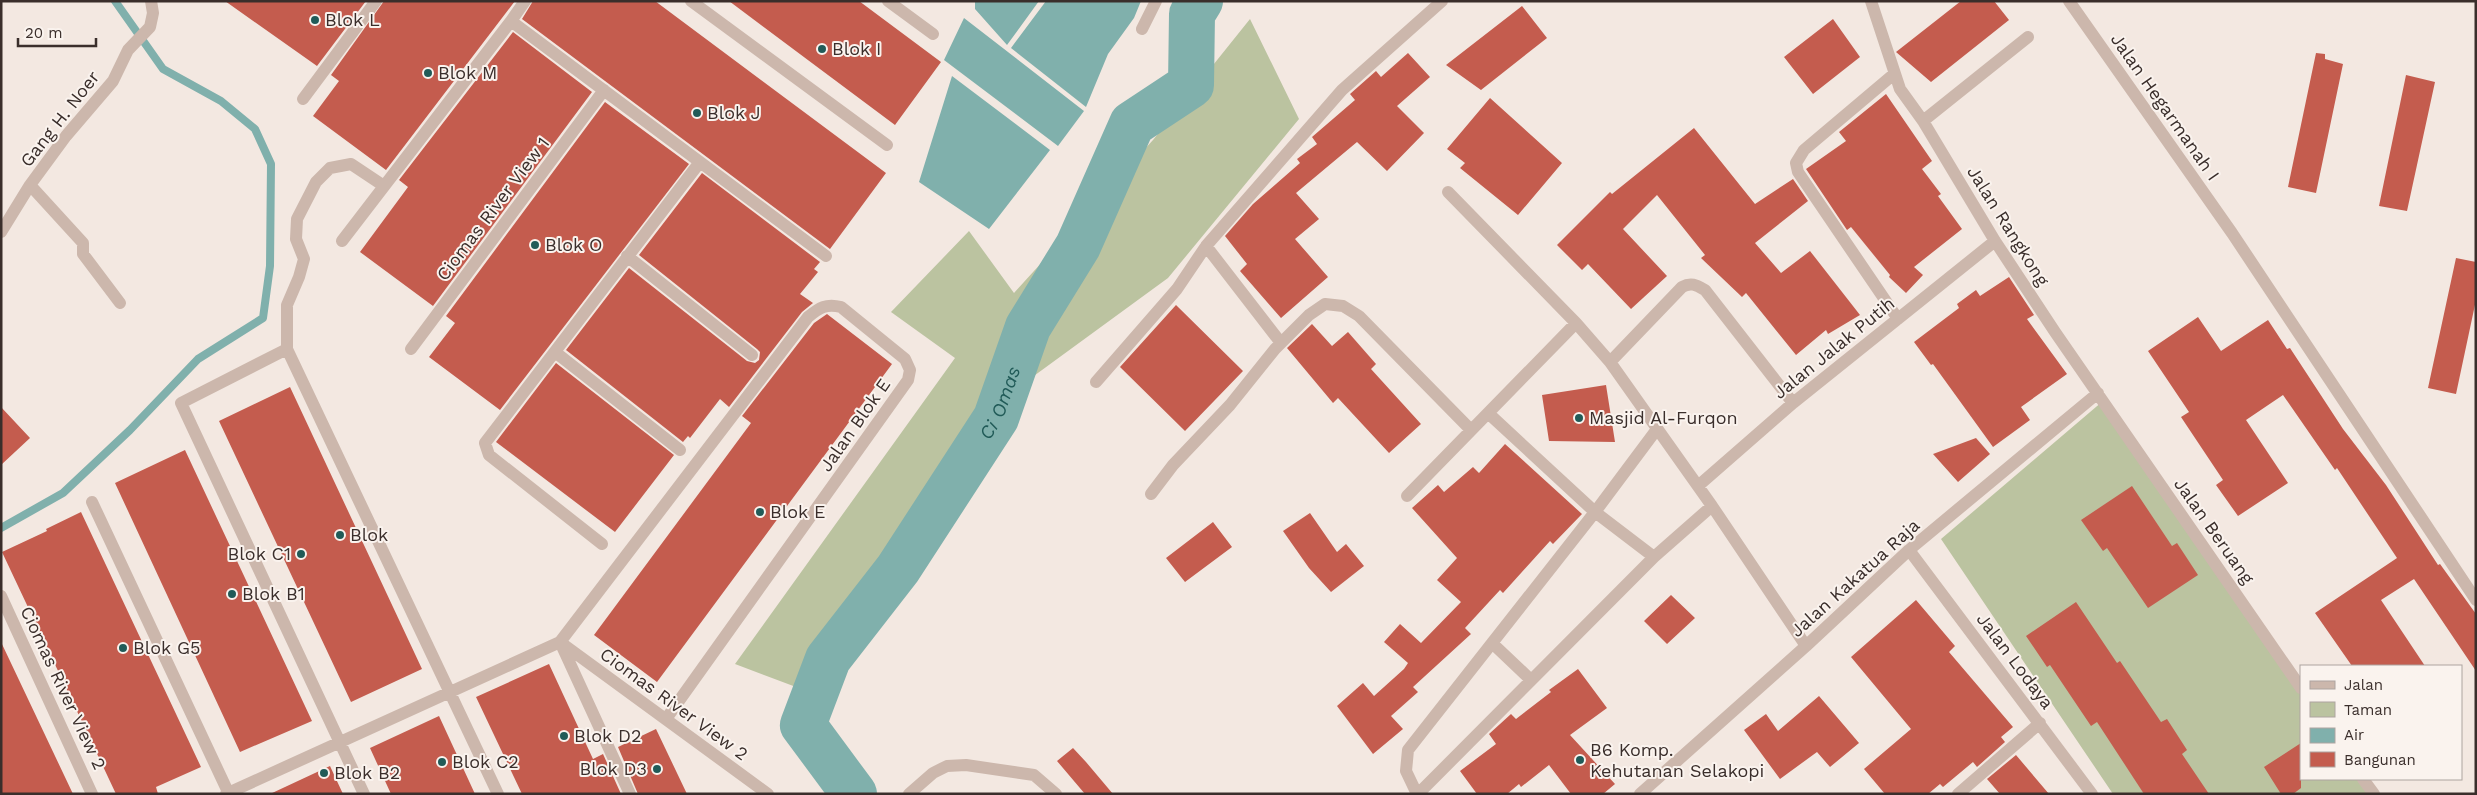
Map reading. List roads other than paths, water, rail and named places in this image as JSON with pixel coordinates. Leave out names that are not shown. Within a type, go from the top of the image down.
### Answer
[{"type":"street","name":"Gang H. Noer","points":[[1,232],[30,185],[66,136],[113,81],[128,50],[150,27],[153,13],[151,1]]},
{"type":"street","points":[[303,99],[376,1]]},
{"type":"street","points":[[342,241],[525,1]]},
{"type":"street","points":[[690,1],[887,145]]},
{"type":"street","points":[[888,1],[934,34]]},
{"type":"street","points":[[1142,29],[1156,1]]},
{"type":"street","points":[[1096,382],[1177,289],[1206,246],[1342,90],[1442,1]]},
{"type":"street","points":[[1871,1],[1894,74],[1804,150],[1796,163],[1798,172],[1898,318]]},
{"type":"street","name":"Jalan Hegarmanah I","points":[[2069,1],[2232,233],[2476,600]]},
{"type":"street","points":[[511,21],[826,256]]},
{"type":"street","points":[[1923,121],[2028,37]]},
{"type":"street","name":"Jalan Rangkong","points":[[1894,74],[1900,89],[1923,121],[1995,241],[2098,393]]},
{"type":"street","name":"Ciomas River View 1","points":[[411,349],[604,90]]},
{"type":"street","points":[[602,544],[489,455],[485,443],[700,162]]},
{"type":"street","points":[[384,186],[351,164],[330,168],[316,182],[297,219],[296,239],[304,259],[299,278],[287,305],[287,349],[498,794]]},
{"type":"street","points":[[30,185],[83,243],[83,254],[120,303]]},
{"type":"street","points":[[1448,192],[1576,323],[1610,362],[1712,506],[1806,646]]},
{"type":"street","name":"Jalan Jalak Putih","points":[[1698,486],[1793,403],[1995,241]]},
{"type":"street","points":[[1206,246],[1281,343]]},
{"type":"street","points":[[627,256],[752,355]]},
{"type":"street","points":[[1610,362],[1682,287],[1688,283],[1696,284],[1705,290],[1793,403]]},
{"type":"street","name":"Jalan Blok E","points":[[560,642],[808,317],[820,307],[831,304],[841,307],[905,359],[910,370],[908,380],[666,719]]},
{"type":"street","points":[[1151,494],[1173,465],[1230,405],[1281,343],[1309,315],[1325,304],[1343,306],[1359,316],[1471,430]]},
{"type":"street","points":[[1407,496],[1576,323]]},
{"type":"street","points":[[287,349],[181,403],[364,794]]},
{"type":"street","points":[[554,352],[680,450]]},
{"type":"street","name":"Jalan Kakatua Raja","points":[[1640,794],[1806,646],[1908,550],[2098,393]]},
{"type":"street","name":"Jalan Beruang","points":[[2098,393],[2300,687]]},
{"type":"street","points":[[1488,413],[1595,512],[1654,557]]},
{"type":"street","points":[[1657,429],[1595,512],[1408,750],[1406,771],[1417,794],[1654,557],[1712,506]]},
{"type":"street","points":[[92,502],[228,793],[560,642]]},
{"type":"street","name":"Jalan Lodaya","points":[[1908,550],[2040,722],[2092,794]]},
{"type":"street","name":"Ciomas River View 2","points":[[1,596],[92,794]]},
{"type":"street","name":"Ciomas River View 2","points":[[560,642],[768,794]]},
{"type":"street","name":"Ciomas River View 2","points":[[560,642],[630,794]]},
{"type":"street","points":[[1492,643],[1531,680]]},
{"type":"street","points":[[1958,794],[2040,722]]},
{"type":"street","points":[[909,794],[933,773],[947,766],[966,765],[1034,775],[1056,794]]},
{"type":"street","points":[[2364,780],[2374,794]]},
{"type":"water","points":[[975,1],[1039,1],[1007,45],[975,9]]},
{"type":"water","points":[[1046,1],[1141,1],[1134,18],[1108,54],[1086,107],[1011,48]]},
{"type":"water","points":[[964,18],[1084,111],[1058,146],[944,60]]},
{"type":"water","points":[[952,76],[1050,150],[989,229],[919,182]]},
{"type":"waterway","points":[[1,528],[63,493],[130,430],[198,359],[263,318],[270,266],[271,164],[255,129],[221,101],[163,69],[115,1]]},
{"type":"waterway","name":"Ci Omas","points":[[854,794],[803,725],[828,659],[898,569],[996,418],[1028,327],[1078,246],[1132,124],[1191,85],[1192,14],[1200,1]]},
{"type":"place","name":"Blok L","points":[[315,20]]},
{"type":"place","name":"Blok I","points":[[822,49]]},
{"type":"place","name":"Blok M","points":[[428,73]]},
{"type":"place","name":"Blok J","points":[[697,113]]},
{"type":"place","name":"Blok O","points":[[535,245]]},
{"type":"place","name":"Masjid Al-Furqon","points":[[1579,418]]},
{"type":"place","name":"Blok E","points":[[760,512]]},
{"type":"place","name":"Blok","points":[[340,535]]},
{"type":"place","name":"Blok C1","points":[[301,554]]},
{"type":"place","name":"Blok B1","points":[[232,594]]},
{"type":"place","name":"Blok G5","points":[[123,648]]},
{"type":"place","name":"Blok D2","points":[[564,736]]},
{"type":"place","name":"B6 Komp. Kehutanan Selakopi","points":[[1580,760]]},
{"type":"place","name":"Blok C2","points":[[442,762]]},
{"type":"place","name":"Blok D3","points":[[657,769]]},
{"type":"place","name":"Blok B2","points":[[324,773]]}]
